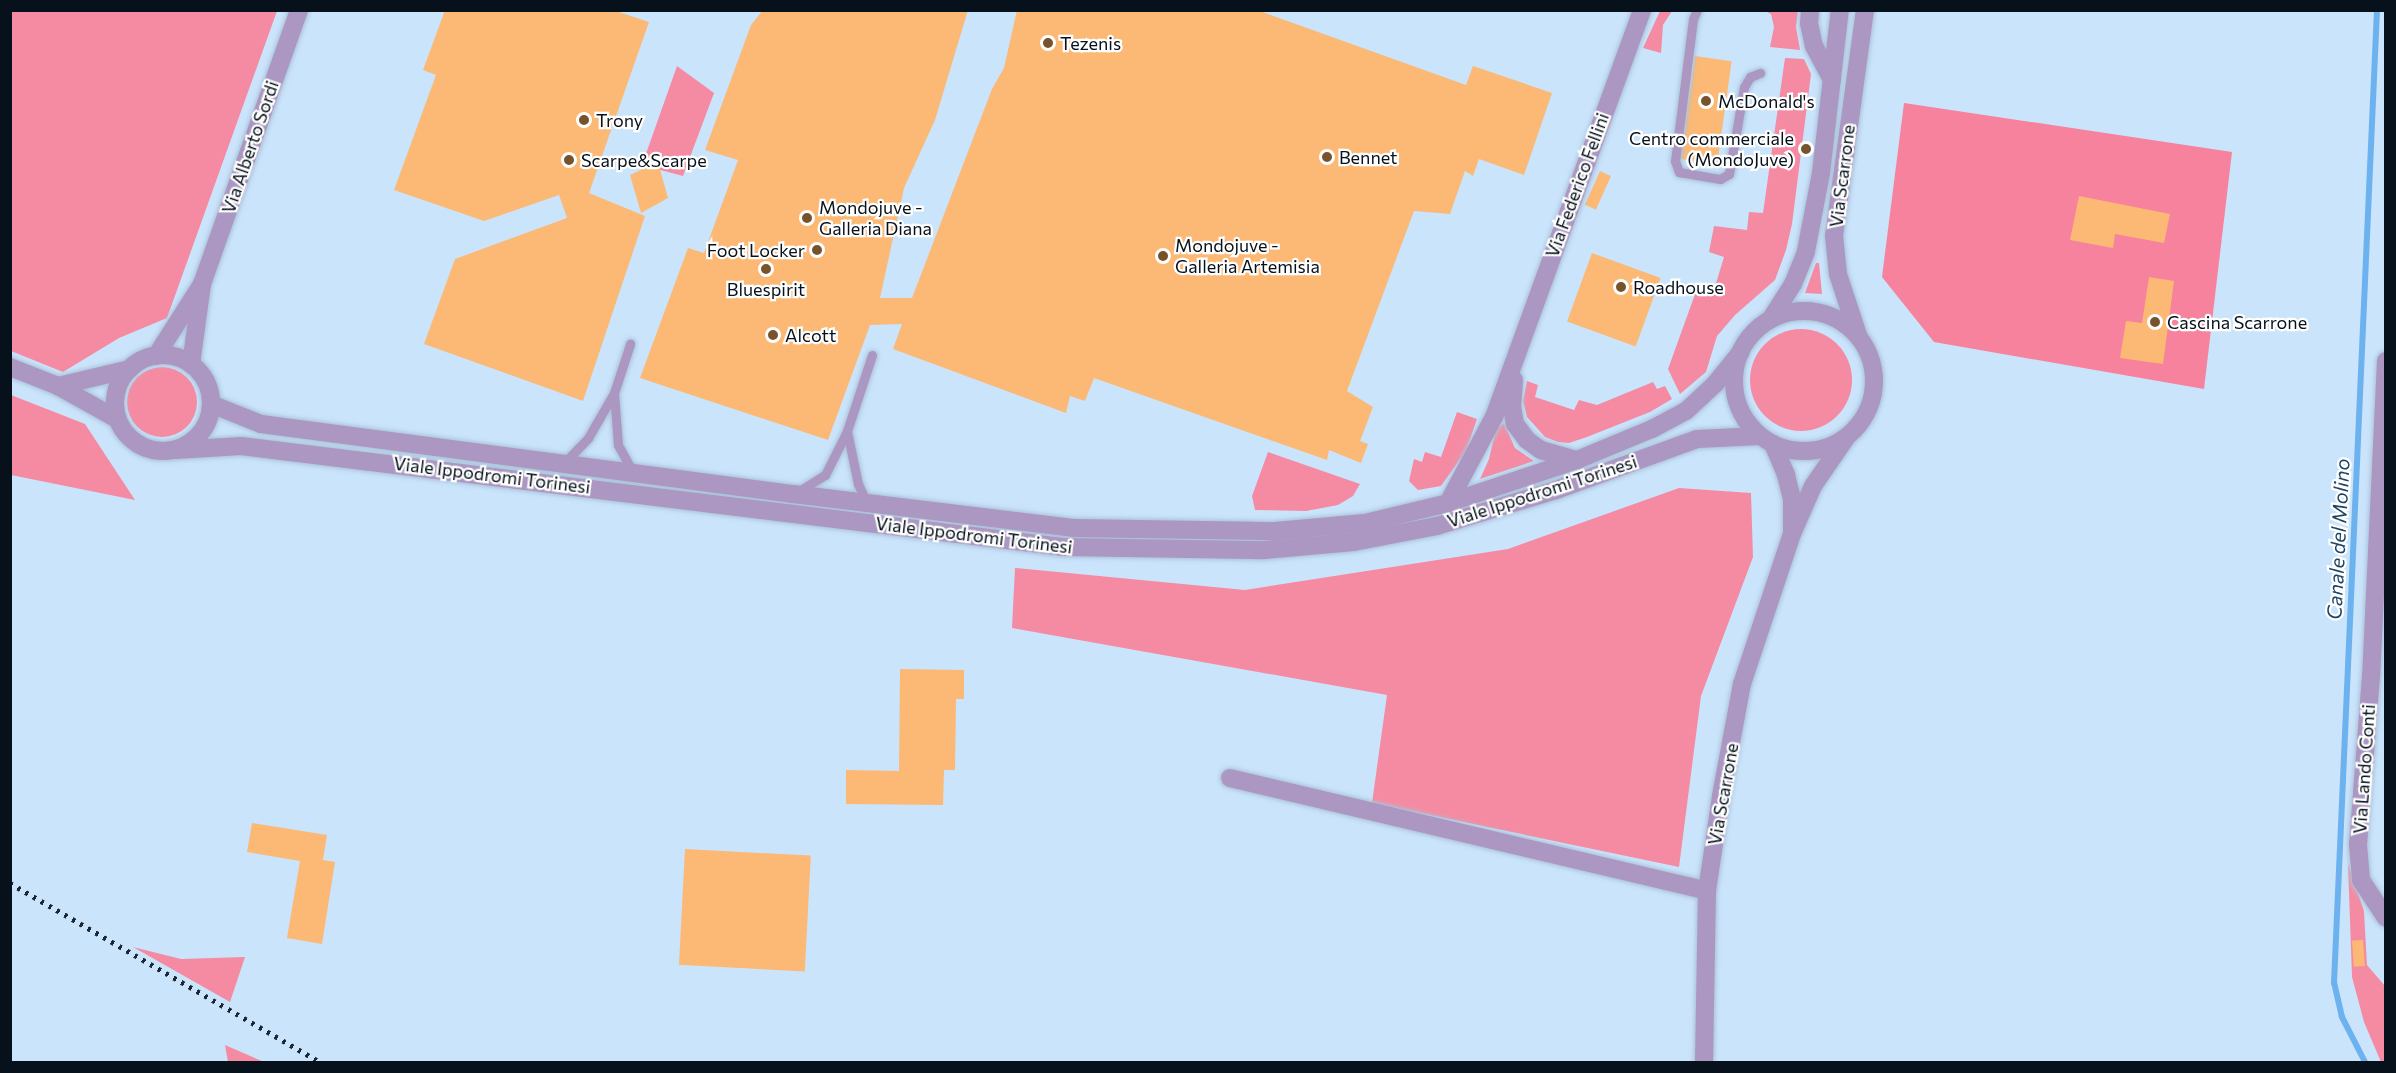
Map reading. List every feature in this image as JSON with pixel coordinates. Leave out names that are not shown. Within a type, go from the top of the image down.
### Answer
[{"type":"street","name":"Via Alberto Sordi","points":[[191,364],[202,284],[299,10]]},
{"type":"street","name":"Via Federico Fellini","points":[[1448,503],[1488,431],[1642,10]]},
{"type":"street","points":[[1810,10],[1809,23],[1814,46],[1832,80]]},
{"type":"street","name":"Via Scarrone","points":[[1770,320],[1793,284],[1806,251],[1821,173],[1840,10]]},
{"type":"street","name":"Via Scarrone","points":[[1860,339],[1838,274],[1834,236],[1865,10]]},
{"type":"street","name":"Via Alberto Sordi","points":[[156,356],[202,284]]},
{"type":"street","points":[[1808,311],[1828,315],[1845,325],[1860,339],[1870,359],[1874,381],[1873,391],[1871,402],[1861,422],[1846,438],[1829,447],[1810,451],[1791,450],[1766,440],[1745,419],[1736,398],[1734,375],[1740,353],[1752,334],[1770,320],[1788,313],[1808,311]]},
{"type":"street","name":"Viale Ippodromi Torinesi","points":[[211,404],[261,424],[793,494],[866,501],[1073,528],[1275,531],[1365,523],[1448,503],[1577,460],[1652,429],[1686,411],[1714,384],[1740,353]]},
{"type":"street","points":[[147,357],[177,357],[191,364],[202,375],[211,404],[208,419],[201,433],[190,443],[177,450],[162,452],[141,446],[124,432],[117,419],[116,389],[130,369],[147,357]]},
{"type":"street","name":"Via Federico Fellini","points":[[1515,361],[1512,406],[1515,424],[1527,440],[1541,450],[1577,460]]},
{"type":"street","name":"Via Lando Conti","points":[[2385,361],[2378,679],[2358,845],[2361,880],[2385,918]]},
{"type":"street","points":[[10,367],[58,386],[117,419]]},
{"type":"street","points":[[58,386],[130,369]]},
{"type":"street","name":"Via Scarrone","points":[[1704,1062],[1707,891],[1721,796],[1742,684],[1792,534],[1813,486],[1846,438]]},
{"type":"street","name":"Viale Ippodromi Torinesi","points":[[177,450],[241,446],[1062,547],[1264,550],[1354,542],[1437,526],[1556,490],[1696,439],[1766,440]]},
{"type":"street","name":"Via Scarrone","points":[[1766,440],[1786,475],[1792,499],[1792,534]]},
{"type":"street","points":[[1230,778],[1707,891]]},
{"type":"lane","points":[[1697,10],[1693,19],[1675,161],[1678,172],[1720,179],[1729,174],[1744,87],[1750,77],[1760,74]]},
{"type":"lane","points":[[564,463],[588,438],[615,393],[630,344]]},
{"type":"lane","points":[[793,494],[825,475],[847,431],[872,356]]},
{"type":"lane","points":[[615,393],[618,445],[633,472]]},
{"type":"lane","points":[[847,431],[858,484],[866,501]]},
{"type":"shaded area","points":[[10,11],[277,11],[167,318],[119,338],[63,372],[11,351]]},
{"type":"shaded area","points":[[1660,11],[1672,11],[1663,25],[1661,53],[1643,48]]},
{"type":"shaded area","points":[[1765,11],[1798,11],[1796,27],[1800,50],[1770,47],[1774,27],[1771,14]]},
{"type":"shaded area","points":[[1785,58],[1804,59],[1811,74],[1792,224],[1786,250],[1775,280],[1735,315],[1717,336],[1706,372],[1680,394],[1668,369],[1698,286],[1714,290],[1724,257],[1709,252],[1714,226],[1747,230],[1749,212],[1763,213]]},
{"type":"shaded area","points":[[677,66],[714,93],[683,176],[642,165]]},
{"type":"shaded area","points":[[1904,103],[2232,152],[2204,389],[1934,342],[1882,277]]},
{"type":"shaded area","points":[[1816,263],[1819,263],[1822,294],[1805,293]]},
{"type":"shaded area","points":[[1801,329],[1821,333],[1837,344],[1848,360],[1852,380],[1848,400],[1837,416],[1821,427],[1801,431],[1781,427],[1765,416],[1754,400],[1750,380],[1754,360],[1765,344],[1781,333]]},
{"type":"shaded area","points":[[162,367],[175,370],[187,377],[194,389],[197,402],[194,415],[187,427],[175,434],[162,437],[149,434],[137,427],[130,415],[127,402],[130,389],[137,377],[149,370]]},
{"type":"shaded area","points":[[1527,381],[1538,385],[1535,397],[1574,410],[1579,400],[1597,405],[1653,382],[1657,389],[1665,386],[1672,399],[1650,412],[1587,437],[1569,443],[1558,442],[1545,437],[1527,417],[1523,401]]},
{"type":"shaded area","points":[[11,395],[85,424],[135,500],[11,475]]},
{"type":"shaded area","points":[[1457,412],[1477,419],[1466,451],[1441,486],[1418,490],[1409,481],[1414,459],[1422,462],[1425,452],[1441,457]]},
{"type":"shaded area","points":[[1504,423],[1515,448],[1534,461],[1480,479],[1489,459],[1496,429]]},
{"type":"shaded area","points":[[1268,452],[1360,484],[1353,496],[1338,505],[1306,511],[1255,510],[1252,496]]},
{"type":"shaded area","points":[[1679,488],[1751,493],[1753,557],[1701,696],[1679,867],[1372,803],[1387,695],[1012,628],[1015,568],[1245,590],[1508,549]]},
{"type":"shaded area","points":[[2348,864],[2364,911],[2367,965],[2385,986],[2385,1062],[2381,1062],[2364,1022],[2352,977]]},
{"type":"shaded area","points":[[133,947],[181,959],[245,957],[230,1002]]},
{"type":"shaded area","points":[[225,1045],[264,1062],[228,1062]]},
{"type":"building","points":[[445,10],[613,10],[649,22],[589,193],[645,216],[583,401],[424,344],[455,259],[567,218],[559,195],[484,221],[394,190],[436,75],[423,70]]},
{"type":"building","name":"Mondojuve - Galleria Artemisia","points":[[763,10],[968,10],[935,120],[904,188],[880,298],[912,298],[992,89],[1004,68],[1017,10],[1257,10],[1466,85],[1473,66],[1552,93],[1524,175],[1479,159],[1473,176],[1465,171],[1450,214],[1414,211],[1347,391],[1373,407],[1360,441],[1368,444],[1361,463],[1329,450],[1327,460],[1094,378],[1085,401],[1070,396],[1066,413],[893,349],[902,324],[870,325],[828,440],[640,378],[688,248],[704,253],[738,160],[705,150],[751,25]]},
{"type":"building","points":[[1695,56],[1732,61],[1717,164],[1681,159]]},
{"type":"building","points":[[658,162],[668,198],[641,213],[630,175]]},
{"type":"building","points":[[1600,171],[1611,176],[1596,210],[1585,205]]},
{"type":"building","points":[[2079,196],[2170,214],[2164,243],[2115,234],[2113,248],[2070,240]]},
{"type":"building","points":[[1592,253],[1661,278],[1636,347],[1567,322]]},
{"type":"building","name":"Cascina Scarrone","points":[[2149,277],[2174,281],[2163,364],[2120,358],[2126,321],[2142,323]]},
{"type":"building","points":[[900,669],[964,670],[964,699],[956,699],[955,770],[944,770],[943,805],[846,804],[846,770],[899,771]]},
{"type":"building","points":[[252,823],[327,835],[323,860],[335,862],[322,944],[287,938],[300,861],[247,852]]},
{"type":"building","points":[[685,849],[811,856],[805,971],[679,965]]},
{"type":"building","points":[[2363,940],[2365,966],[2354,967],[2352,941]]},
{"type":"waterway","name":"Canale del Molino","points":[[2365,1062],[2342,1017],[2334,983],[2377,10]]},
{"type":"railway","points":[[10,883],[320,1062]]},
{"type":"place","name":"Tezenis","points":[[1048,43]]},
{"type":"place","name":"McDonald's","points":[[1706,101]]},
{"type":"place","name":"Trony","points":[[584,120]]},
{"type":"place","name":"Centro commerciale (MondoJuve)","points":[[1806,149]]},
{"type":"place","name":"Bennet","points":[[1327,157]]},
{"type":"place","name":"Scarpe&Scarpe","points":[[569,160]]},
{"type":"place","name":"Mondojuve - Galleria Diana","points":[[807,218]]},
{"type":"place","name":"Foot Locker","points":[[817,250]]},
{"type":"place","name":"Mondojuve - Galleria Artemisia","points":[[1163,256]]},
{"type":"place","name":"Bluespirit","points":[[766,269]]},
{"type":"place","name":"Roadhouse","points":[[1621,287]]},
{"type":"place","name":"Cascina Scarrone","points":[[2155,322]]},
{"type":"place","name":"Alcott","points":[[773,335]]}]
